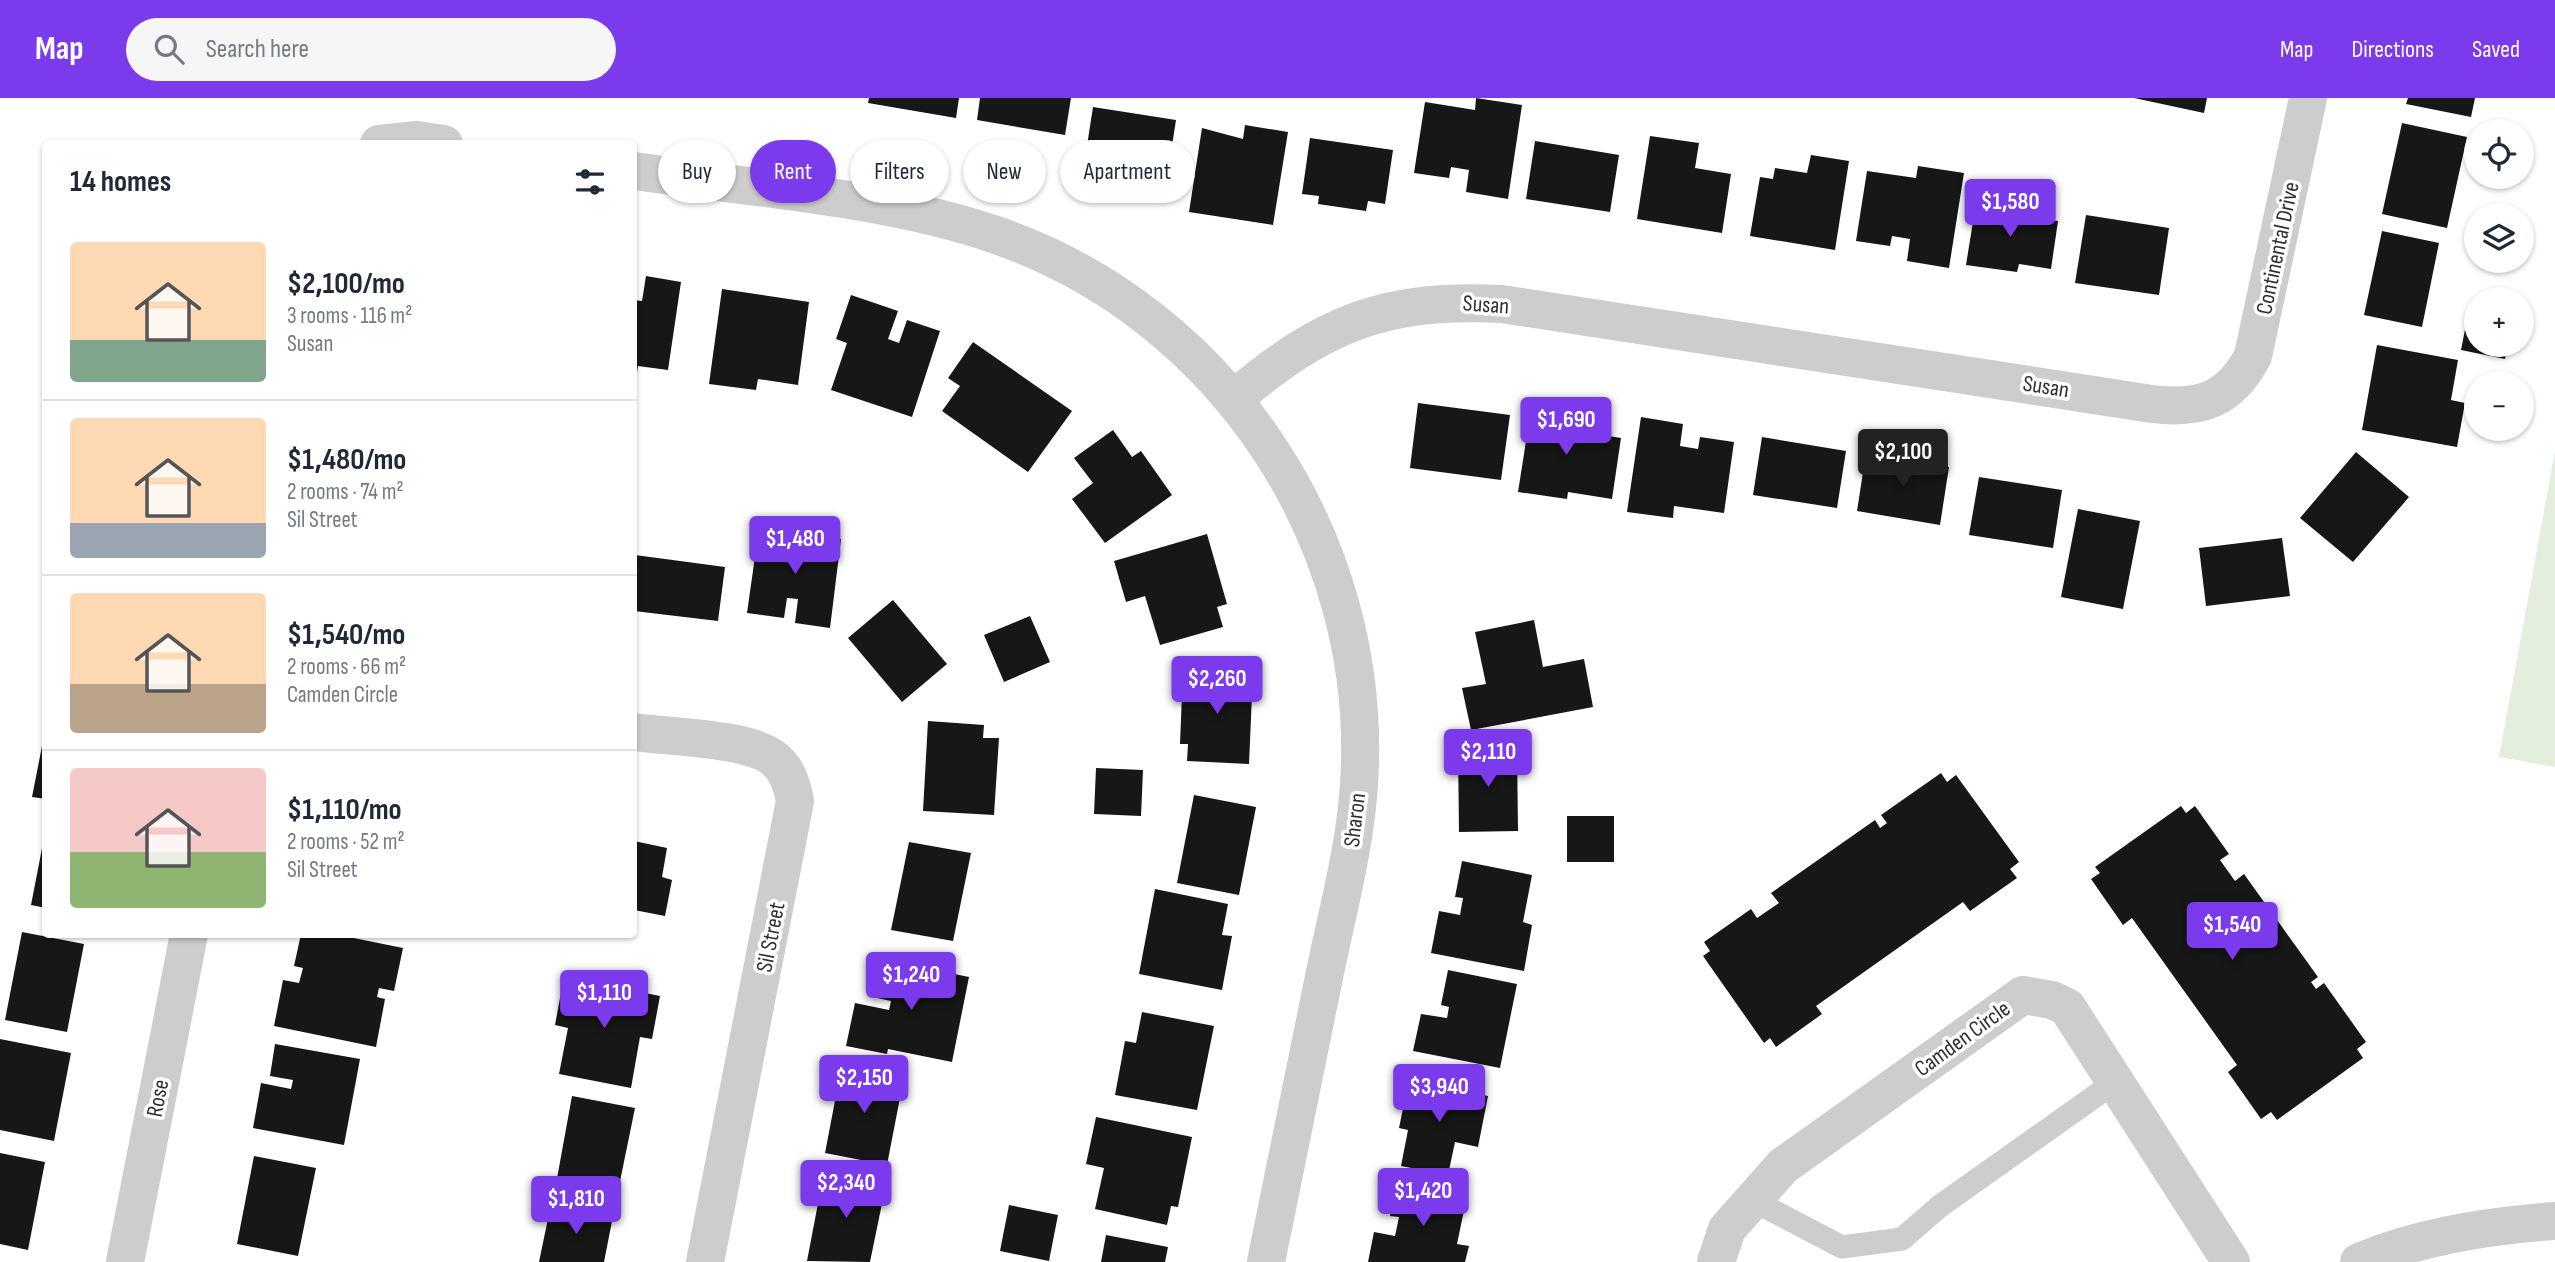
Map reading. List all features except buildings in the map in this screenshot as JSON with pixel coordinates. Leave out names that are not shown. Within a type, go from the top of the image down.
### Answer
[{"type":"street","name":"Continental Drive","points":[[2226,389],[2244,373],[2258,342],[2308,98]]},
{"type":"street","points":[[637,171],[937,217],[1057,258],[1123,298],[1193,354],[1235,398]]},
{"type":"street","name":"Susan","points":[[1235,398],[1272,366],[1324,333],[1393,309],[1454,301],[1503,304],[2184,408],[2200,404],[2226,389]]},
{"type":"street","name":"Sharon","points":[[1235,398],[1292,485],[1326,557],[1353,665],[1361,734],[1355,831],[1266,1262]]},
{"type":"street","name":"Sil Street","points":[[637,732],[750,746],[774,758],[790,780],[796,801],[705,1262]]},
{"type":"street","name":"Rose","points":[[125,1262],[188,938]]},
{"type":"street","name":"Camden Circle","points":[[1716,1262],[1727,1229],[1783,1166],[2022,995],[2052,1000],[2067,1007],[2231,1262]]},
{"type":"street","points":[[2359,1262],[2447,1234],[2504,1224],[2555,1221]]},
{"type":"lane","points":[[1752,1200],[1842,1247],[1902,1239],[1951,1198],[2115,1082]]},
{"type":"green space","points":[[2555,451],[2555,767],[2499,757]]}]
